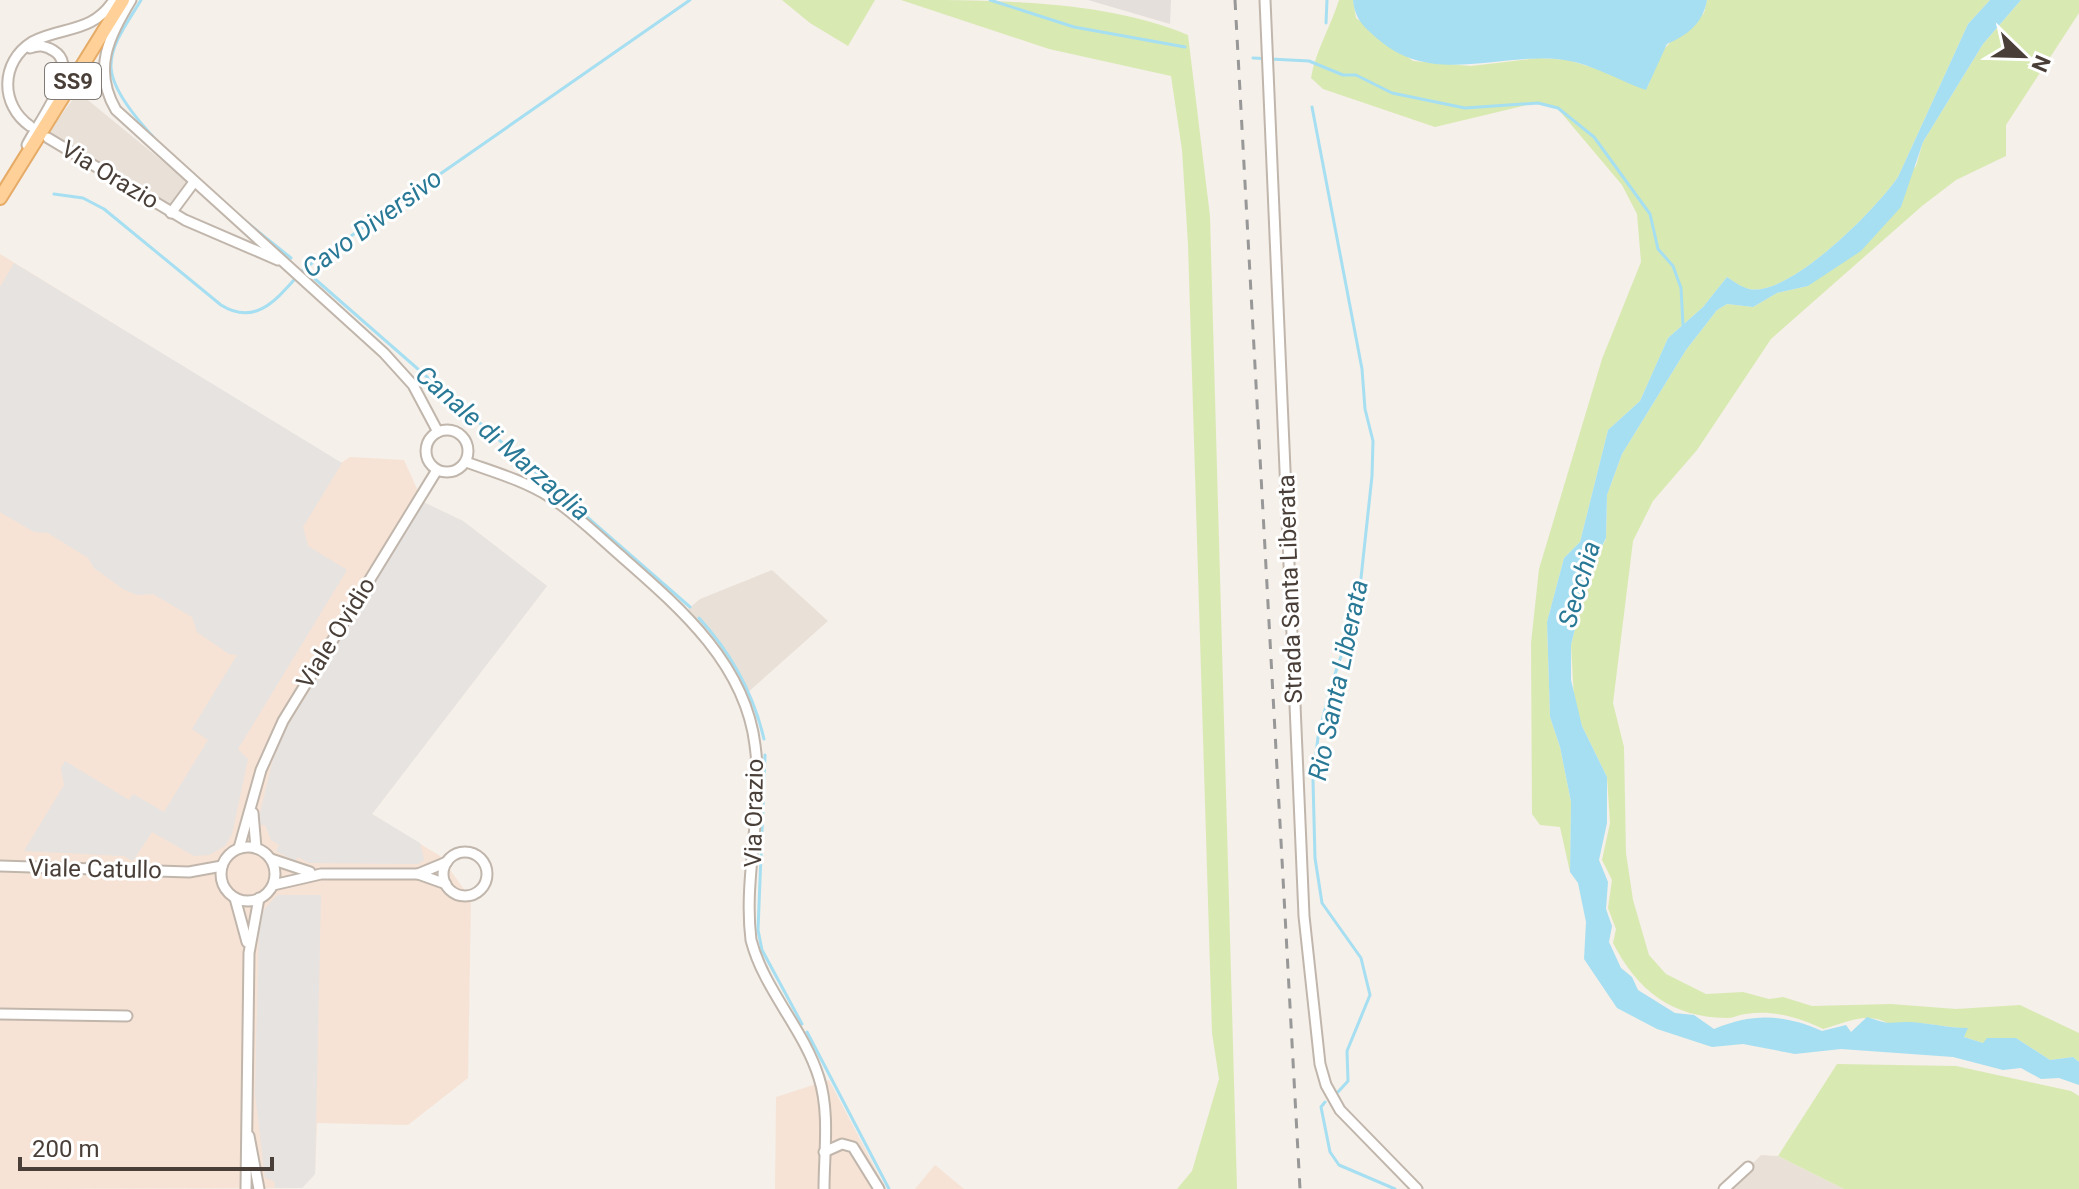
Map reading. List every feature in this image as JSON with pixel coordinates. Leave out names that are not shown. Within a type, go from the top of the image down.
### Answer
[{"type":"main road","name":"SS9","points":[[0,198],[123,0]]},
{"type":"street","points":[[30,126],[10,112],[4,100],[2,85],[16,55],[36,40],[81,28],[97,19],[114,0]]},
{"type":"street","name":"Via Orazio","points":[[131,0],[105,47],[107,92],[131,127],[404,374],[421,398],[438,432]]},
{"type":"street","name":"Strada Santa Liberata","points":[[1265,0],[1304,916],[1320,1064],[1340,1110],[1417,1189]]},
{"type":"street","points":[[16,55],[40,45],[60,55],[64,67],[61,83],[28,144],[23,161]]},
{"type":"street","name":"Via Orazio","points":[[48,138],[171,213],[288,267]]},
{"type":"street","name":"Via Orazio","points":[[171,213],[194,182]]},
{"type":"street","points":[[451,430],[463,436],[469,449],[466,462],[456,471],[437,470],[428,461],[426,448],[438,432],[451,430]]},
{"type":"street","name":"Via Orazio","points":[[466,462],[540,491],[565,508],[690,618],[737,688],[752,728],[758,776],[751,940],[819,1078],[824,1189]]},
{"type":"street","name":"Viale Ovidio","points":[[239,848],[266,758],[295,699],[437,470]]},
{"type":"street","name":"Viale Ovidio","points":[[253,805],[256,848]]},
{"type":"street","points":[[249,953],[243,917],[235,898],[223,884],[222,866],[239,848],[256,848],[288,867],[321,874],[418,874],[446,884],[456,894],[471,894],[484,884],[487,873],[481,858],[471,853],[455,854],[447,862],[418,874]]},
{"type":"street","points":[[270,858],[275,871],[273,885]]},
{"type":"street","points":[[446,884],[443,873],[447,862]]},
{"type":"street","name":"Viale Catullo","points":[[0,866],[189,872],[222,866]]},
{"type":"street","name":"Viale Catullo","points":[[189,872],[223,884]]},
{"type":"street","points":[[246,1189],[249,953],[259,898],[273,885],[321,874]]},
{"type":"street","points":[[235,898],[259,898]]},
{"type":"street","points":[[0,1014],[127,1016]]},
{"type":"street","points":[[246,1113],[259,1189]]},
{"type":"street","points":[[824,1152],[838,1145],[853,1147],[879,1189]]},
{"type":"street","points":[[1724,1189],[1748,1167]]},
{"type":"shaded area","points":[[1088,0],[1171,0],[1170,24]]},
{"type":"shaded area","points":[[78,92],[188,182],[170,206],[49,132]]},
{"type":"shaded area","points":[[0,254],[341,463],[350,457],[404,460],[423,502],[463,521],[547,586],[372,814],[440,856],[471,899],[468,1078],[408,1125],[317,1123],[315,1174],[302,1188],[0,1189]]},
{"type":"shaded area","points":[[14,263],[342,463],[303,527],[308,546],[347,570],[238,749],[248,759],[232,834],[225,846],[209,855],[194,856],[152,832],[133,861],[124,856],[24,851],[64,785],[61,768],[65,761],[129,800],[133,794],[164,812],[208,740],[192,729],[237,655],[229,654],[197,632],[192,617],[153,594],[137,595],[123,589],[94,568],[88,558],[48,533],[34,532],[0,512],[0,287]]},
{"type":"shaded area","points":[[423,502],[463,521],[547,586],[372,814],[420,843],[424,860],[418,864],[309,863],[298,857],[295,861],[276,851],[279,845],[271,840],[265,825],[257,825],[273,759],[288,726]]},
{"type":"shaded area","points":[[772,570],[828,621],[745,695],[725,657],[688,609],[700,599]]},
{"type":"shaded area","points":[[277,895],[321,895],[315,1174],[302,1188],[275,1188],[274,1181],[265,1178],[255,1093],[259,928],[263,911]]},
{"type":"shaded area","points":[[829,1080],[886,1189],[775,1189],[776,1097]]},
{"type":"shaded area","points":[[1761,1155],[1778,1156],[1844,1189],[1727,1189]]},
{"type":"shaded area","points":[[935,1165],[964,1189],[915,1189]]},
{"type":"green space","points":[[782,0],[875,0],[848,46],[810,23]]},
{"type":"green space","points":[[901,0],[1049,4],[1121,15],[1188,35],[1210,216],[1237,1189],[1177,1189],[1192,1171],[1219,1079],[1212,1033],[1188,244],[1182,150],[1171,76],[1049,49]]},
{"type":"green space","points":[[1339,0],[1353,0],[1356,18],[1413,61],[1471,66],[1539,58],[1568,60],[1649,85],[1661,53],[1704,13],[1707,0],[1990,0],[1968,24],[1898,177],[1887,191],[1831,248],[1786,279],[1766,288],[1749,289],[1727,277],[1703,307],[1668,338],[1640,401],[1608,430],[1580,542],[1564,558],[1547,622],[1550,717],[1560,747],[1571,802],[1570,872],[1560,827],[1540,825],[1532,814],[1531,643],[1539,569],[1602,359],[1641,262],[1637,214],[1622,185],[1558,109],[1539,102],[1435,127],[1323,89],[1311,78]]},
{"type":"green space","points":[[2021,0],[2079,0],[2079,13],[2006,125],[2006,156],[1956,180],[1922,206],[1771,339],[1697,450],[1653,501],[1633,541],[1613,703],[1624,747],[1626,853],[1633,900],[1649,955],[1666,974],[1706,994],[1743,992],[1769,999],[1783,997],[1812,1006],[1891,1004],[1956,1009],[2020,1005],[2079,1033],[2079,1062],[2073,1057],[2050,1060],[2016,1038],[1983,1043],[1964,1037],[1966,1028],[1919,1023],[1892,1026],[1867,1018],[1823,1029],[1776,1014],[1744,1014],[1728,1018],[1690,1013],[1673,1007],[1645,987],[1633,975],[1613,943],[1616,929],[1608,908],[1612,880],[1602,860],[1610,823],[1607,777],[1582,726],[1574,699],[1571,645],[1589,572],[1606,539],[1607,495],[1622,454],[1686,350],[1717,310],[1727,304],[1753,307],[1777,293],[1808,286],[1916,166],[1923,142],[1983,44]]},
{"type":"green space","points":[[1837,1064],[1956,1066],[2071,1091],[2079,1096],[2079,1189],[1844,1189],[1778,1156]]},
{"type":"water","points":[[1353,0],[1707,0],[1702,15],[1693,27],[1667,44],[1646,90],[1596,69],[1564,60],[1540,58],[1445,65],[1422,62],[1400,54],[1379,40],[1358,18]]},
{"type":"water","name":"Secchia","points":[[1990,0],[2021,0],[1983,44],[1923,142],[1901,207],[1861,251],[1808,286],[1777,293],[1753,307],[1727,304],[1717,310],[1686,350],[1622,454],[1607,495],[1606,538],[1589,572],[1571,645],[1571,680],[1582,726],[1607,777],[1607,823],[1599,860],[1608,882],[1606,909],[1612,926],[1609,942],[1621,968],[1632,977],[1638,990],[1675,1013],[1694,1015],[1714,1029],[1742,1020],[1768,1018],[1795,1021],[1822,1031],[1846,1025],[1851,1032],[1867,1017],[1886,1022],[1968,1028],[1964,1037],[1983,1043],[1987,1038],[2016,1038],[2050,1060],[2073,1057],[2079,1062],[2079,1085],[2059,1078],[2041,1079],[2021,1068],[2003,1070],[1953,1057],[1841,1049],[1795,1054],[1743,1044],[1712,1047],[1657,1029],[1617,1008],[1584,959],[1586,922],[1578,883],[1570,872],[1571,802],[1560,747],[1550,717],[1547,622],[1564,558],[1580,542],[1608,430],[1640,401],[1668,338],[1703,307],[1727,277],[1749,289],[1766,288],[1786,279],[1831,248],[1887,191],[1898,177],[1968,24]]},
{"type":"waterway","name":"Canale di Marzaglia","points":[[141,0],[114,50],[111,67],[118,89],[157,141],[216,196],[291,258]]},
{"type":"waterway","name":"Cavo Diversivo","points":[[54,194],[83,198],[104,209],[221,305],[247,313],[258,310],[278,297],[305,268],[690,0]]},
{"type":"waterway","points":[[990,0],[1074,27],[1185,47]]},
{"type":"waterway","name":"Rio Santa Liberata","points":[[1326,23],[1327,0]]},
{"type":"waterway","points":[[1253,58],[1309,61],[1343,75],[1356,75],[1392,93],[1465,108],[1538,103],[1558,108],[1594,137],[1650,214],[1658,249],[1673,266],[1681,288],[1683,325]]},
{"type":"waterway","name":"Rio Santa Liberata","points":[[1312,107],[1373,441],[1358,606],[1331,686],[1318,737],[1313,781],[1315,858],[1322,903],[1361,958],[1370,995],[1347,1051],[1348,1081],[1338,1092]]},
{"type":"waterway","name":"Canale di Marzaglia","points":[[315,279],[690,607]]},
{"type":"waterway","name":"Canale di Marzaglia","points":[[699,618],[722,645],[740,674],[764,739]]},
{"type":"waterway","name":"Canale di Marzaglia","points":[[765,755],[758,930],[762,950],[802,1024]]},
{"type":"waterway","name":"Canale di Marzaglia","points":[[807,1032],[889,1189]]},
{"type":"waterway","name":"Rio Santa Liberata","points":[[1325,1102],[1321,1107],[1330,1152],[1339,1165],[1395,1189]]},
{"type":"railway","points":[[1235,0],[1300,1189]]}]
